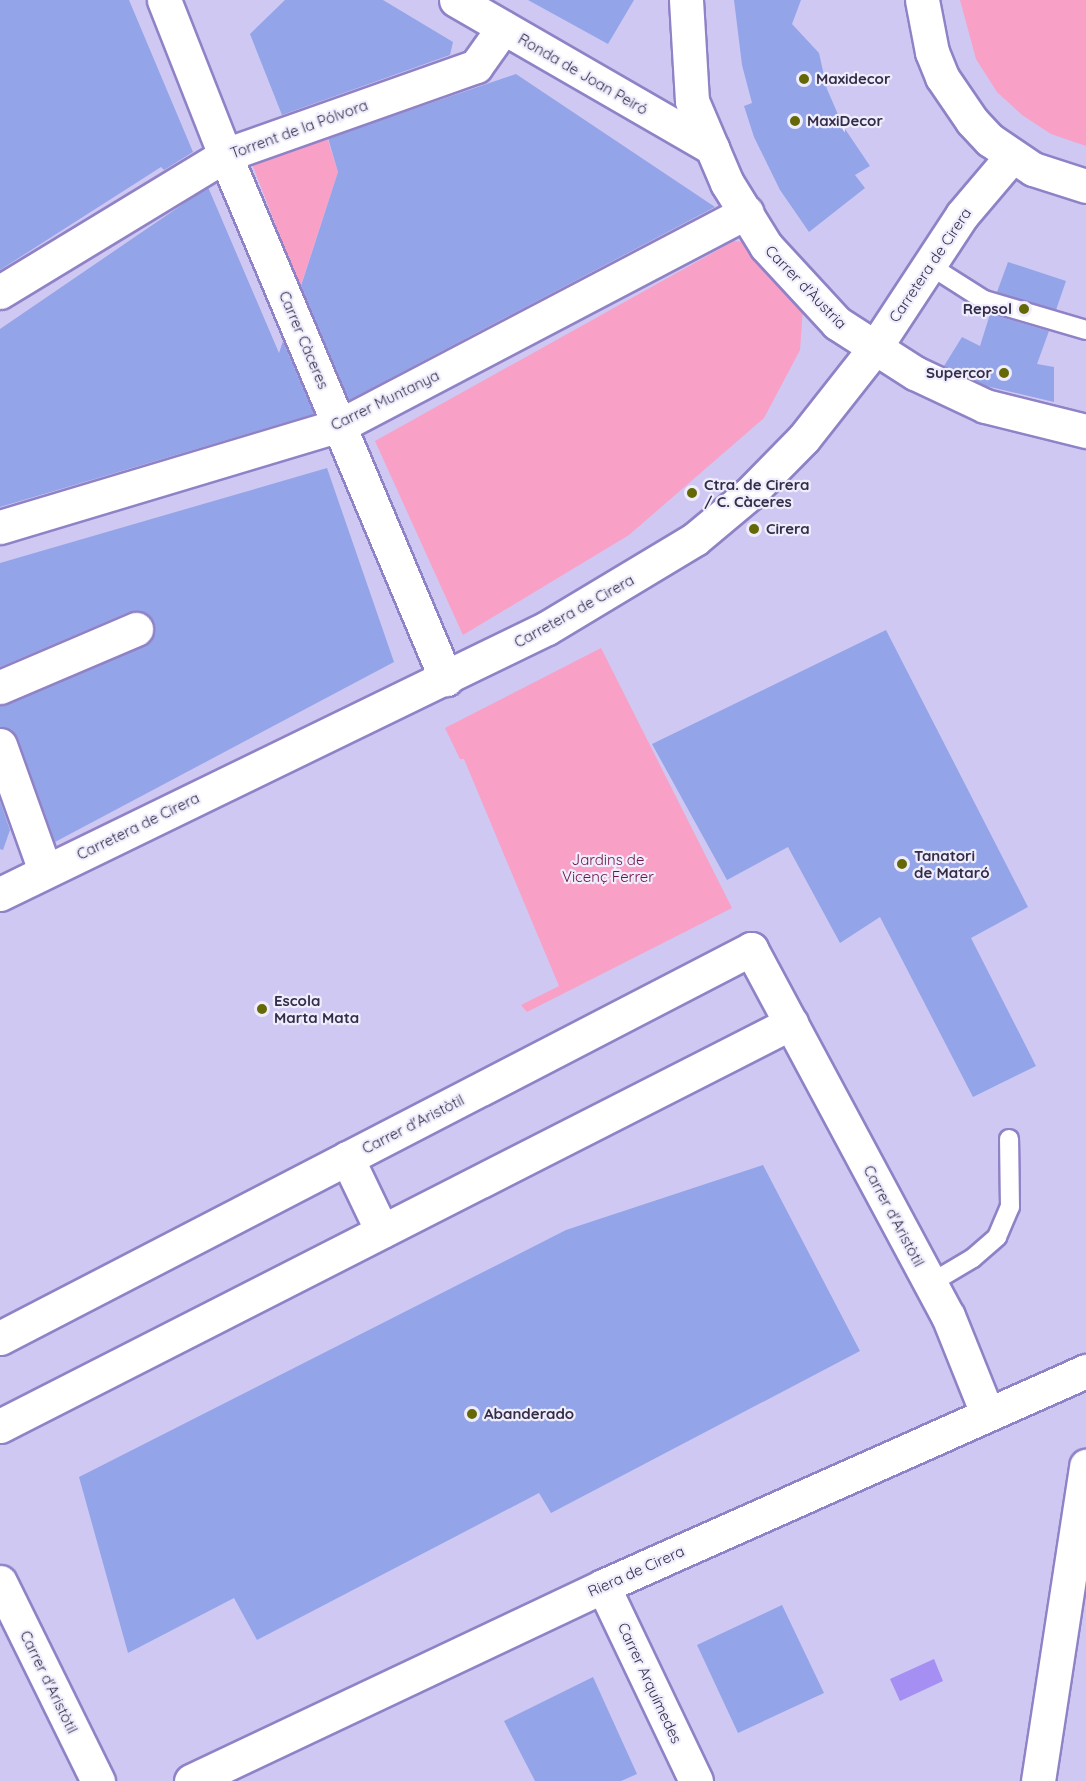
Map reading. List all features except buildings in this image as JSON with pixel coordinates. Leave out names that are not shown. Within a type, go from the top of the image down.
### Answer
[{"type":"street","name":"Carrer Càceres","points":[[164,0],[225,155],[341,425],[446,680]]},
{"type":"street","name":"Ronda de Joan Peiró","points":[[456,0],[712,148]]},
{"type":"street","name":"Carrer d'Àustria","points":[[686,0],[692,101],[727,183],[766,246],[821,306],[837,323],[874,349],[958,396],[1016,416],[1086,431]]},
{"type":"street","points":[[922,0],[932,52],[942,77],[972,121],[1012,156],[1055,178],[1086,186]]},
{"type":"street","name":"Torrent de la Pólvora","points":[[0,292],[225,155],[476,66],[503,28]]},
{"type":"street","name":"Carretera de Cirera","points":[[0,894],[446,680],[620,588],[694,539],[749,494],[804,438],[874,349],[962,215],[1012,156]]},
{"type":"street","name":"Carrer Muntanya","points":[[0,527],[341,425],[746,212]]},
{"type":"street","points":[[0,687],[136,629]]},
{"type":"street","points":[[0,745],[45,871]]},
{"type":"street","name":"Carrer d'Aristòtil","points":[[0,1338],[751,949],[931,1284],[970,1364],[987,1413]]},
{"type":"street","points":[[0,1426],[791,1023]]},
{"type":"street","points":[[347,1158],[382,1231]]},
{"type":"street","name":"Riera de Cirera","points":[[191,1781],[232,1773],[603,1586],[987,1413],[1086,1371]]},
{"type":"street","points":[[1038,1781],[1086,1466]]},
{"type":"street","name":"Carrer d'Aristòtil","points":[[0,1582],[98,1781]]},
{"type":"street","name":"Carrer Arquímedes","points":[[603,1586],[696,1781]]},
{"type":"lane","points":[[929,265],[984,300],[1086,330]]},
{"type":"lane","points":[[931,1284],[973,1258],[997,1237],[1010,1207],[1009,1139]]},
{"type":"green space","points":[[960,0],[1086,0],[1086,146],[1051,134],[1022,115],[997,92],[976,59]]},
{"type":"green space","points":[[324,128],[338,172],[300,288],[249,156]]},
{"type":"green space","points":[[734,241],[756,243],[803,308],[800,350],[764,418],[629,535],[463,635],[375,441]]},
{"type":"green space","name":"Jardins de Vicenç Ferrer","points":[[601,648],[732,908],[527,1012],[521,1005],[559,986],[464,759],[460,759],[445,728]]},
{"type":"shaded area","points":[[934,1659],[943,1681],[900,1701],[890,1679]]},
{"type":"place","name":"Maxidecor","points":[[804,79]]},
{"type":"place","name":"MaxiDecor","points":[[795,121]]},
{"type":"place","name":"Repsol","points":[[1024,309]]},
{"type":"place","name":"Supercor","points":[[1004,373]]},
{"type":"place","name":"Ctra. de Cirera / C. Càceres","points":[[692,493]]},
{"type":"place","name":"Cirera","points":[[754,529]]},
{"type":"place","name":"Tanatori de Mataró","points":[[902,864]]},
{"type":"place","name":"Escola Marta Mata","points":[[262,1009]]},
{"type":"place","name":"Abanderado","points":[[472,1414]]}]
